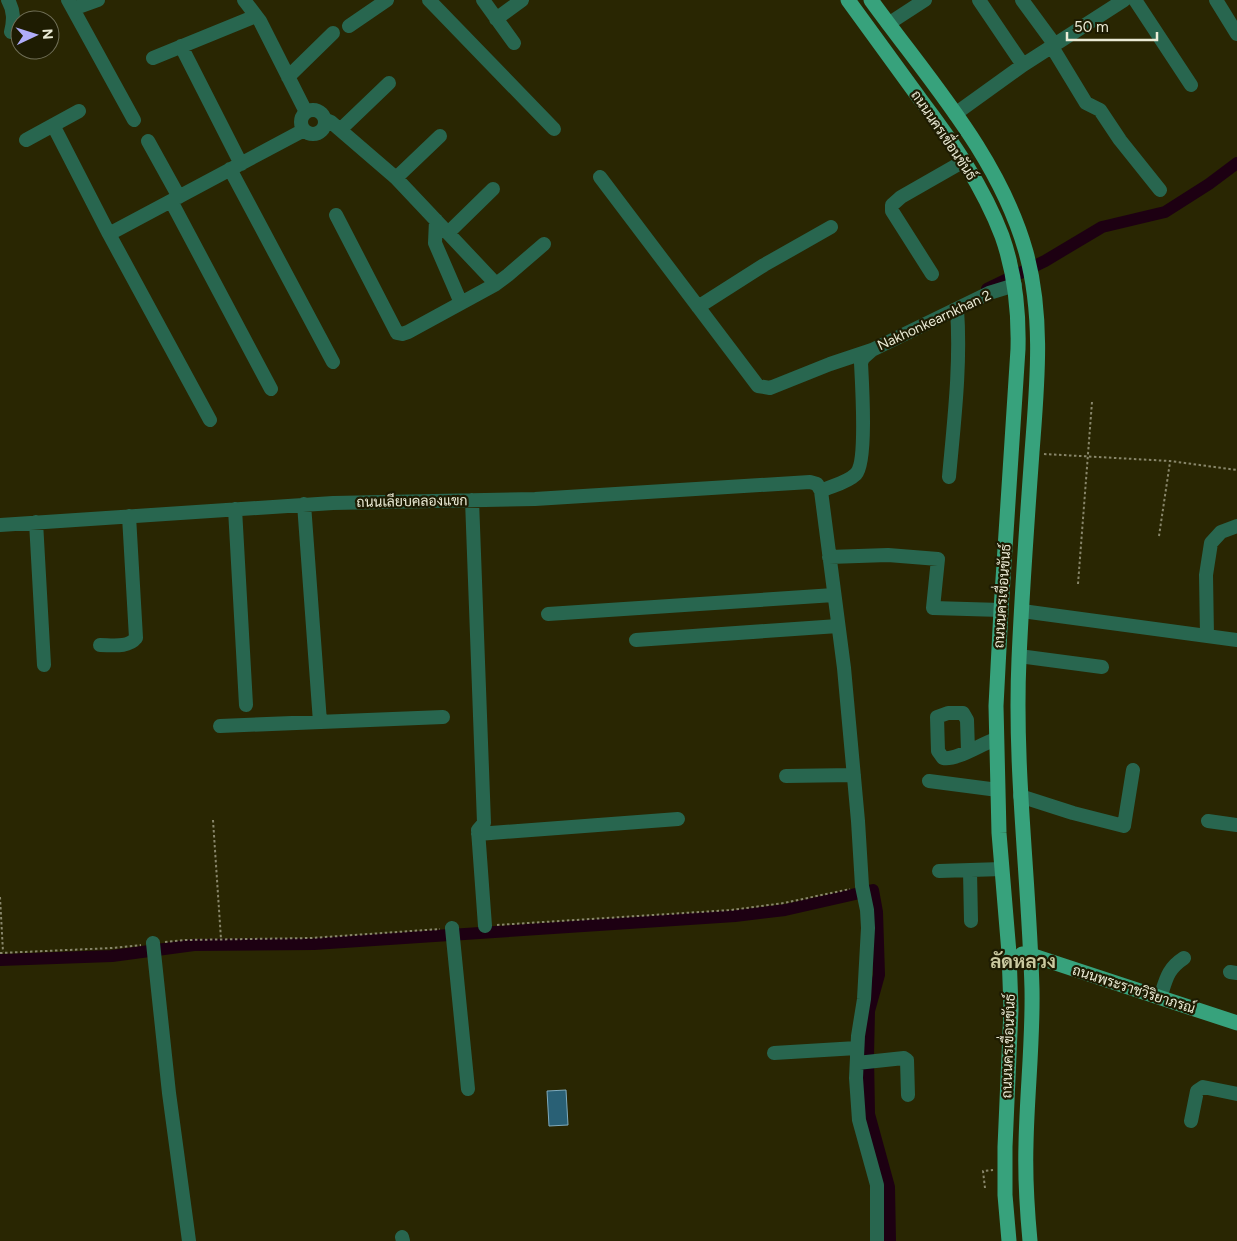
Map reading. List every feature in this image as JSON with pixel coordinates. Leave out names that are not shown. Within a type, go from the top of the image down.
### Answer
[{"type":"main road","name":"ถนนนครเขื่อนขันธ์","points":[[848,0],[948,136],[964,161],[1002,236],[1013,278],[1017,305],[1018,349],[996,696],[998,790],[1011,1009],[1005,1147],[1005,1195],[1009,1241]]},
{"type":"main road","name":"ถนนนครเขื่อนขันธ์","points":[[873,3],[955,114],[987,162],[1019,230],[1035,298],[1038,349],[1019,656],[1017,723],[1031,955],[1032,1018],[1026,1148],[1026,1192],[1030,1241]]},
{"type":"main road","points":[[860,17],[873,3]]},
{"type":"main road","points":[[1008,506],[1028,508]]},
{"type":"main road","points":[[1002,869],[1025,867]]},
{"type":"main road","name":"ถนนพระราชวิริยาภรณ์","points":[[1009,953],[1031,955],[1237,1023]]},
{"type":"street","points":[[98,0],[71,4],[134,120]]},
{"type":"street","points":[[153,58],[181,46],[250,9],[261,0]]},
{"type":"street","points":[[350,26],[387,0]]},
{"type":"street","points":[[430,0],[554,129]]},
{"type":"street","points":[[483,0],[514,43]]},
{"type":"street","points":[[496,18],[522,0]]},
{"type":"street","points":[[888,24],[925,0]]},
{"type":"street","points":[[979,0],[1023,65]]},
{"type":"street","points":[[1022,0],[1053,46],[1086,103],[1100,110],[1120,140],[1160,190]]},
{"type":"street","points":[[955,114],[1023,65],[1124,0]]},
{"type":"street","points":[[1135,0],[1191,85]]},
{"type":"street","points":[[1216,0],[1237,34]]},
{"type":"street","points":[[250,9],[306,112]]},
{"type":"street","points":[[288,77],[333,33]]},
{"type":"street","points":[[181,46],[235,166],[333,362]]},
{"type":"street","points":[[341,129],[389,83]]},
{"type":"street","points":[[326,120],[324,128],[318,134],[310,134],[302,127],[301,119],[306,112],[318,110],[326,120],[341,129],[396,178],[496,284]]},
{"type":"street","points":[[26,140],[79,111]]},
{"type":"street","points":[[54,125],[109,234],[210,420]]},
{"type":"street","points":[[109,234],[304,130]]},
{"type":"street","points":[[396,178],[440,136]]},
{"type":"street","points":[[148,142],[272,390]]},
{"type":"street","points":[[932,274],[892,211],[892,205],[901,197],[964,161]]},
{"type":"street","points":[[600,177],[758,386],[770,388],[830,364],[872,350]]},
{"type":"street","points":[[448,233],[492,189]]},
{"type":"street","points":[[336,215],[397,333],[402,334],[496,284],[508,276],[544,244]]},
{"type":"street","points":[[436,220],[435,243],[461,302]]},
{"type":"street","points":[[698,307],[764,265],[832,227]]},
{"type":"street","name":"Nakhonkearnkhan 2","points":[[821,491],[857,473],[863,439],[861,363],[863,358],[872,350],[989,293],[1013,278]]},
{"type":"street","points":[[949,477],[958,373],[959,337],[957,309]]},
{"type":"street","name":"ถนนเลียบคลองแขก","points":[[0,525],[304,504],[535,499],[810,482],[817,484],[821,491]]},
{"type":"street","points":[[821,491],[844,668],[862,886],[867,910],[868,928],[864,999],[857,1048],[865,1062]]},
{"type":"street","points":[[472,500],[484,823],[478,830],[478,834],[485,926]]},
{"type":"street","points":[[304,504],[320,722]]},
{"type":"street","points":[[235,509],[246,705]]},
{"type":"street","points":[[100,645],[126,644],[133,642],[136,638],[129,516]]},
{"type":"street","points":[[36,522],[44,665]]},
{"type":"street","points":[[1207,636],[1206,575],[1211,543],[1221,532],[1237,526]]},
{"type":"street","points":[[829,557],[888,555],[938,559],[933,608],[1001,610]]},
{"type":"street","points":[[548,614],[834,594]]},
{"type":"street","points":[[1022,611],[1237,640]]},
{"type":"street","points":[[636,640],[838,626]]},
{"type":"street","points":[[1019,656],[1102,667]]},
{"type":"street","points":[[220,726],[443,717]]},
{"type":"street","points":[[968,751],[996,739]]},
{"type":"street","points":[[1020,796],[1073,813],[1124,826],[1134,770]]},
{"type":"street","points":[[786,776],[854,775]]},
{"type":"street","points":[[929,781],[998,790]]},
{"type":"street","points":[[478,834],[678,819]]},
{"type":"street","points":[[1208,821],[1237,825]]},
{"type":"street","points":[[939,871],[1002,869]]},
{"type":"street","points":[[970,871],[972,921]]},
{"type":"street","points":[[453,934],[468,1089]]},
{"type":"street","points":[[153,949],[169,1093],[189,1241]]},
{"type":"street","points":[[1160,998],[1168,974],[1174,964],[1184,958]]},
{"type":"street","points":[[774,1053],[857,1048]]},
{"type":"street","points":[[865,1062],[904,1058],[907,1060],[908,1095]]},
{"type":"street","points":[[865,1062],[856,1078],[859,1120],[877,1185],[877,1241]]},
{"type":"street","points":[[1190,1121],[1198,1091],[1203,1087],[1237,1094]]},
{"type":"path","points":[[1078,584],[1092,402]]},
{"type":"path","points":[[1032,453],[1170,461],[1237,470]]},
{"type":"path","points":[[1159,536],[1170,461]]},
{"type":"path","points":[[213,820],[221,939]]},
{"type":"path","points":[[485,926],[731,910],[784,903],[862,886]]},
{"type":"path","points":[[0,897],[2,953],[112,948],[153,949],[186,940],[453,934]]},
{"type":"path","points":[[983,1171],[985,1188]]},
{"type":"building","points":[[566,1090],[568,1125],[549,1126],[547,1091]]},
{"type":"waterway","points":[[987,289],[1045,261],[1102,227],[1165,212],[1209,184],[1237,163]]},
{"type":"waterway","points":[[0,960],[112,956],[194,945],[314,944],[735,916],[785,910],[873,890],[877,912],[879,975],[869,1011],[869,1114],[889,1187],[890,1241]]},
{"type":"district","name":"ลัดหลวง","points":[[1023,961]]}]
